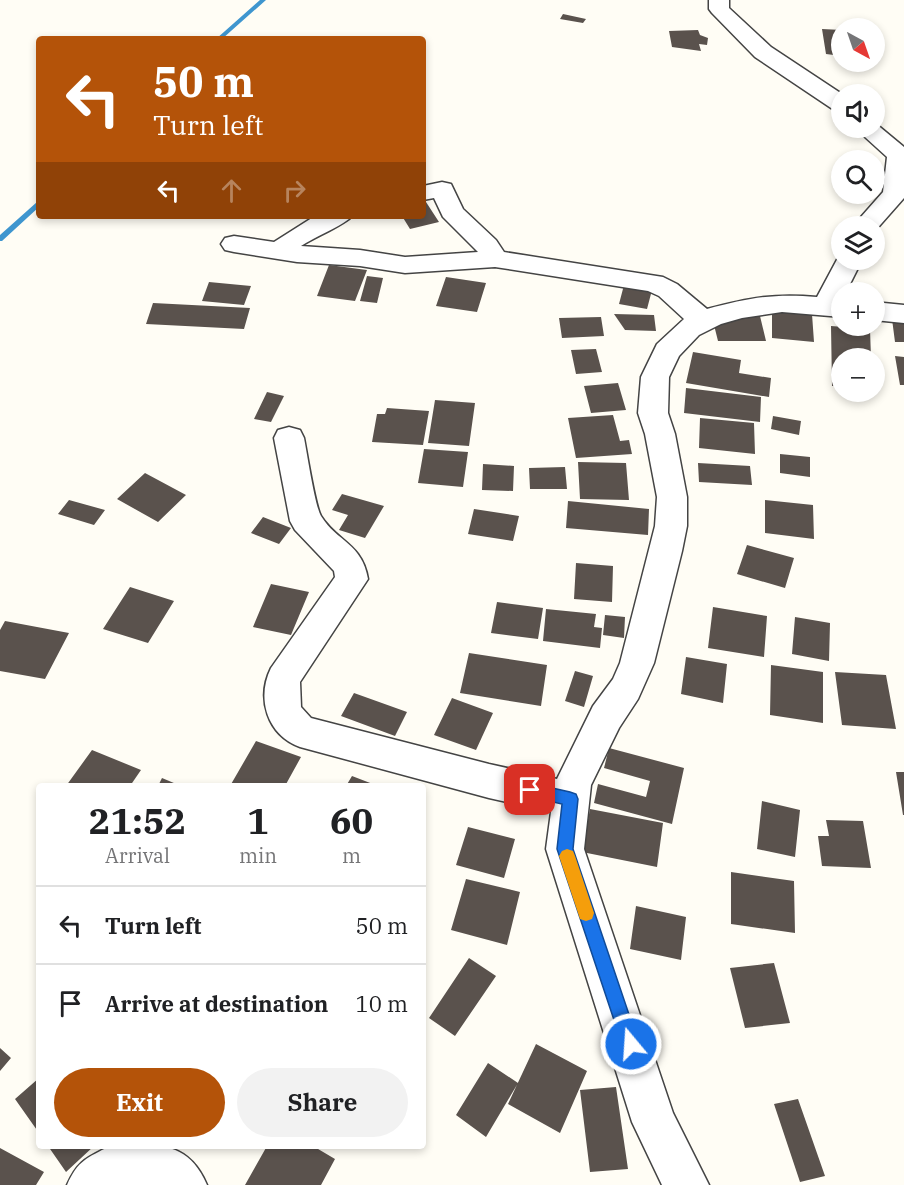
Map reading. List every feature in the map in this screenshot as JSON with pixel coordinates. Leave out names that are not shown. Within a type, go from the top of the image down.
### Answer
[{"type":"street","points":[[719,0],[719,9],[763,52],[831,98]]},
{"type":"street","points":[[875,216],[895,193],[900,151],[881,138]]},
{"type":"street","points":[[426,192],[442,189],[452,212],[487,246],[495,259]]},
{"type":"street","points":[[279,251],[297,235],[329,219]]},
{"type":"street","points":[[234,244],[405,265],[495,259],[654,283],[668,290],[703,321]]},
{"type":"street","points":[[686,1185],[654,1122],[565,849],[570,799],[573,784],[591,746],[606,717],[626,688],[637,663],[671,526],[672,497],[660,434],[652,413],[655,378],[666,351],[688,328],[742,309],[782,303],[831,308]]},
{"type":"street","points":[[885,312],[904,314]]},
{"type":"street","points":[[290,438],[306,521],[350,566],[352,579],[283,678],[283,713],[300,731],[489,781],[570,799]]},
{"type":"street","points":[[90,1185],[97,1177],[126,1162],[164,1167],[184,1185]]},
{"type":"building","points":[[563,14],[586,19],[583,23],[560,19]]},
{"type":"building","points":[[822,29],[831,29],[831,55],[826,54]]},
{"type":"building","points":[[698,30],[700,35],[708,38],[707,45],[699,44],[701,51],[672,47],[669,31]]},
{"type":"building","points":[[426,202],[439,222],[410,229],[404,219],[426,219]]},
{"type":"building","points":[[329,265],[367,270],[355,301],[317,296]]},
{"type":"building","points":[[367,276],[383,278],[377,303],[360,301]]},
{"type":"building","points":[[446,277],[486,283],[477,312],[436,306]]},
{"type":"building","points":[[209,282],[251,286],[244,305],[202,301]]},
{"type":"building","points":[[624,285],[652,290],[647,309],[619,304]]},
{"type":"building","points":[[153,303],[250,308],[244,329],[146,324]]},
{"type":"building","points":[[772,310],[812,314],[814,342],[772,338]]},
{"type":"building","points":[[614,314],[654,315],[656,331],[625,330]]},
{"type":"building","points":[[760,316],[766,341],[718,341],[712,317]]},
{"type":"building","points":[[601,317],[604,336],[562,338],[559,318]]},
{"type":"building","points":[[892,319],[904,320],[904,342],[895,342]]},
{"type":"building","points":[[831,336],[870,336],[871,348],[831,348]]},
{"type":"building","points":[[596,349],[602,372],[576,374],[571,350]]},
{"type":"building","points":[[693,352],[741,360],[739,373],[771,378],[769,397],[686,383]]},
{"type":"building","points":[[895,356],[904,357],[904,385],[900,385]]},
{"type":"building","points":[[618,383],[626,410],[591,413],[584,386]]},
{"type":"building","points":[[686,388],[761,397],[760,422],[684,413]]},
{"type":"building","points":[[267,392],[284,396],[271,422],[254,419]]},
{"type":"building","points":[[435,400],[475,403],[469,446],[428,443]]},
{"type":"building","points":[[387,408],[429,411],[423,445],[372,442],[377,414],[385,414]]},
{"type":"building","points":[[613,415],[620,441],[629,440],[632,454],[576,458],[568,418]]},
{"type":"building","points":[[773,416],[801,421],[799,435],[771,429]]},
{"type":"building","points":[[700,418],[754,423],[755,454],[699,448]]},
{"type":"building","points":[[424,449],[468,452],[463,487],[418,483]]},
{"type":"building","points":[[780,454],[810,457],[810,477],[780,473]]},
{"type":"building","points":[[578,462],[626,463],[629,500],[580,499]]},
{"type":"building","points":[[698,463],[750,466],[752,485],[699,482]]},
{"type":"building","points":[[483,464],[514,466],[513,491],[482,490]]},
{"type":"building","points":[[565,467],[567,489],[530,489],[529,468]]},
{"type":"building","points":[[145,473],[186,495],[158,522],[117,499]]},
{"type":"building","points":[[342,494],[384,506],[365,538],[339,530],[348,515],[332,510]]},
{"type":"building","points":[[69,500],[105,510],[94,525],[58,514]]},
{"type":"building","points":[[765,500],[813,505],[814,539],[765,533]]},
{"type":"building","points":[[568,501],[649,509],[648,535],[566,528]]},
{"type":"building","points":[[474,509],[519,516],[513,541],[468,534]]},
{"type":"building","points":[[263,517],[291,528],[279,544],[251,533]]},
{"type":"building","points":[[747,545],[794,558],[785,588],[737,574]]},
{"type":"building","points":[[576,563],[613,566],[612,602],[574,599]]},
{"type":"building","points":[[271,584],[309,592],[291,635],[253,627]]},
{"type":"building","points":[[130,587],[174,601],[148,643],[103,629]]},
{"type":"building","points":[[497,602],[543,608],[538,639],[491,633]]},
{"type":"building","points":[[713,607],[767,616],[764,657],[708,648]]},
{"type":"building","points":[[546,609],[596,614],[594,627],[602,628],[600,648],[543,641]]},
{"type":"building","points":[[605,615],[625,617],[624,638],[603,635]]},
{"type":"building","points":[[795,617],[830,623],[829,661],[792,654]]},
{"type":"building","points":[[5,621],[69,633],[45,679],[0,671],[0,630]]},
{"type":"building","points":[[469,653],[547,665],[541,706],[460,693]]},
{"type":"building","points":[[686,657],[727,664],[723,703],[681,694]]},
{"type":"building","points":[[771,665],[823,672],[823,723],[770,715]]},
{"type":"building","points":[[575,671],[593,676],[584,707],[565,701]]},
{"type":"building","points":[[835,672],[886,675],[896,729],[842,725]]},
{"type":"building","points":[[354,693],[407,712],[395,736],[341,716]]},
{"type":"building","points":[[452,698],[493,713],[476,750],[434,735]]},
{"type":"building","points":[[256,741],[301,757],[287,783],[232,783]]},
{"type":"building","points":[[609,748],[684,768],[672,824],[594,803],[598,784],[646,797],[650,781],[604,768]]},
{"type":"building","points":[[92,750],[141,770],[132,783],[68,783]]},
{"type":"building","points":[[896,772],[904,772],[904,815],[903,815]]},
{"type":"building","points":[[352,776],[370,783],[348,783]]},
{"type":"building","points":[[162,778],[174,783],[160,783]]},
{"type":"building","points":[[762,801],[800,810],[795,857],[757,849]]},
{"type":"building","points":[[590,809],[663,823],[657,867],[582,852]]},
{"type":"building","points":[[826,820],[863,821],[871,868],[822,866],[818,836],[829,836]]},
{"type":"building","points":[[468,827],[515,839],[504,878],[456,865]]},
{"type":"building","points":[[731,872],[794,881],[795,933],[731,924]]},
{"type":"building","points":[[466,879],[520,892],[507,945],[451,930]]},
{"type":"building","points":[[636,906],[686,917],[681,960],[630,949]]},
{"type":"building","points":[[469,958],[496,976],[455,1036],[429,1018]]},
{"type":"building","points":[[774,963],[790,1023],[745,1028],[730,968]]},
{"type":"building","points":[[536,1044],[587,1071],[560,1133],[508,1104]]},
{"type":"building","points":[[0,1048],[11,1058],[0,1071]]},
{"type":"building","points":[[488,1063],[518,1083],[486,1137],[456,1115]]},
{"type":"building","points":[[36,1081],[36,1129],[15,1099]]},
{"type":"building","points":[[616,1087],[628,1169],[590,1172],[580,1090]]},
{"type":"building","points":[[798,1099],[825,1176],[800,1182],[774,1104]]},
{"type":"building","points":[[0,1148],[44,1172],[36,1185],[0,1185]]},
{"type":"building","points":[[50,1149],[91,1149],[66,1172]]},
{"type":"building","points":[[265,1149],[318,1149],[335,1159],[321,1185],[245,1185]]},
{"type":"waterway","points":[[222,36],[263,0]]},
{"type":"waterway","points":[[0,239],[36,206]]},
{"type":"slow traffic","points":[[567,856],[586,913]]},
{"type":"route","points":[[530,790],[570,799],[565,849],[631,1044]]}]
